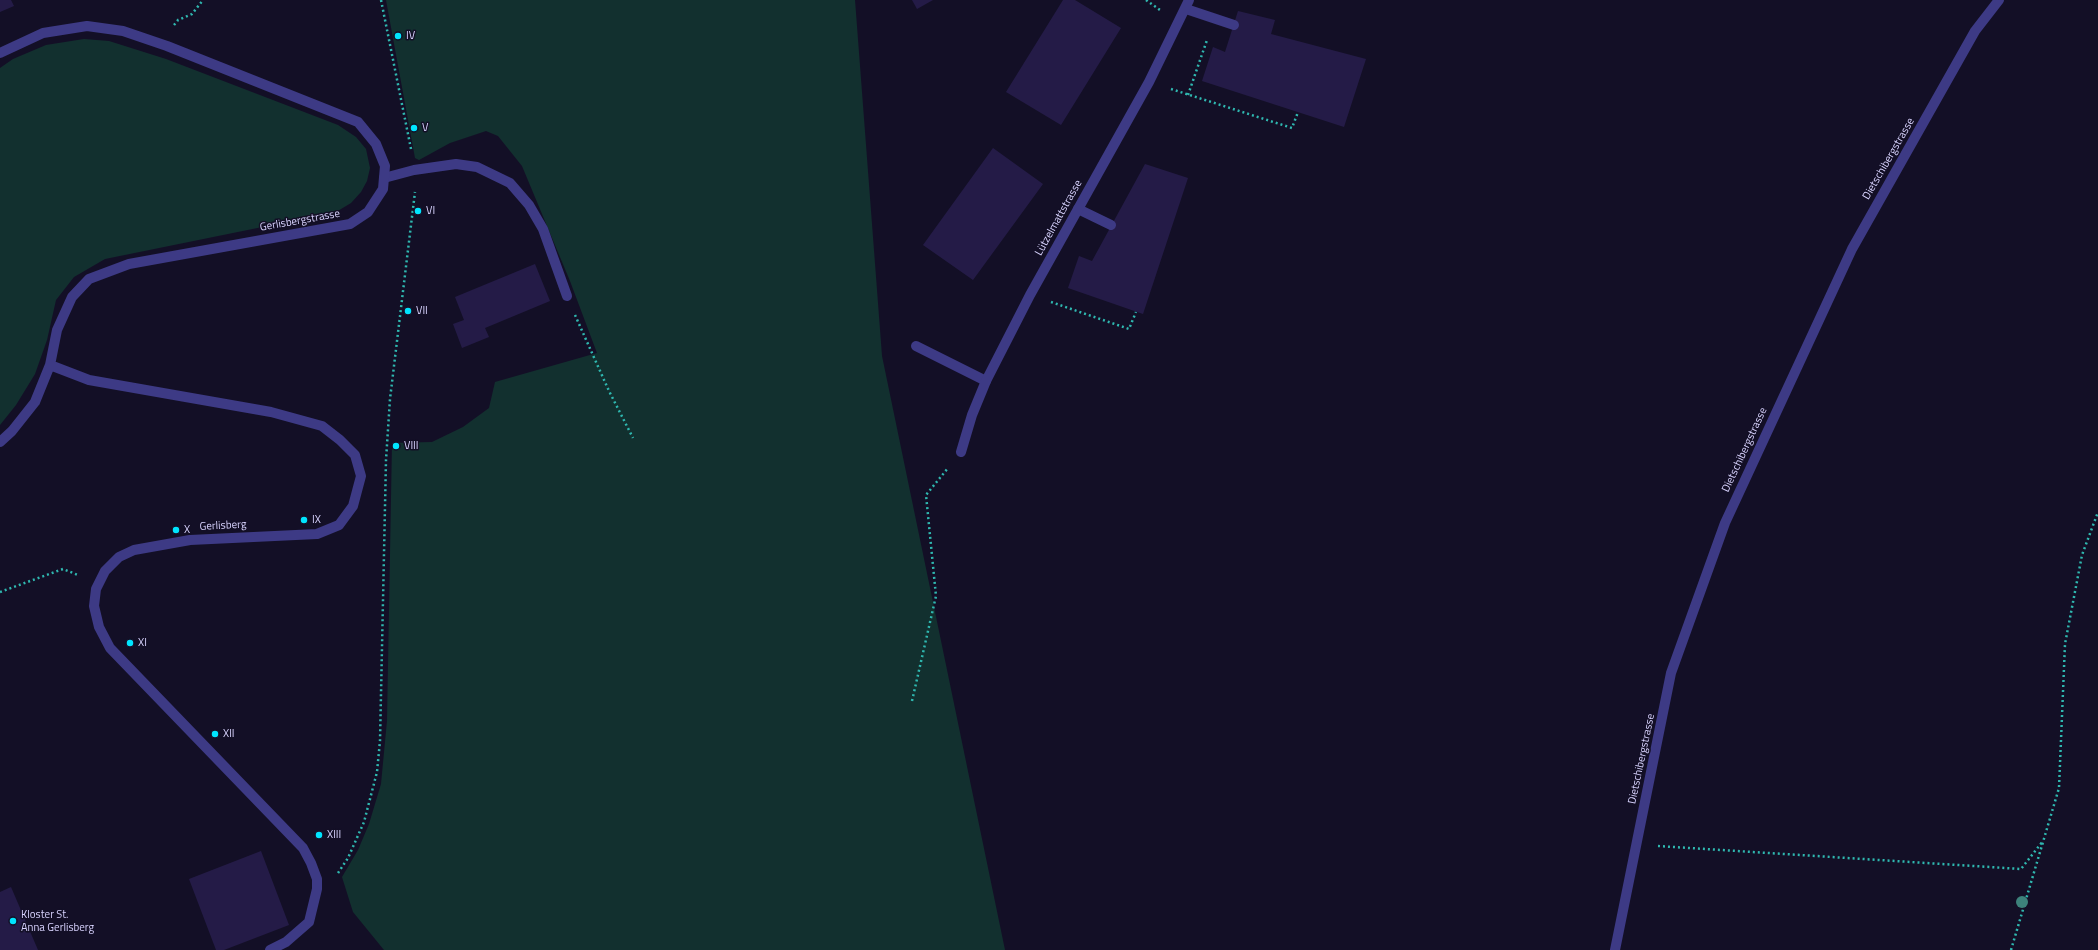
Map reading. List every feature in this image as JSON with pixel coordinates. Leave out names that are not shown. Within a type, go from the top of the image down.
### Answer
[{"type":"street","name":"Dietschibergstrasse","points":[[1615,950],[1671,673],[1725,523],[1852,249],[1975,31],[1999,0]]},
{"type":"street","points":[[1188,4],[1215,18],[1234,25]]},
{"type":"street","name":"Lützelmattstrasse","points":[[961,452],[972,415],[986,380],[1030,295],[1149,82],[1188,4]]},
{"type":"street","name":"Gerlisbergstrasse","points":[[0,53],[43,33],[87,26],[123,31],[167,46],[358,122],[376,144],[385,166],[383,189],[368,212],[350,224],[129,264],[89,279],[72,297],[57,330],[50,365],[34,402],[12,431],[0,442]]},
{"type":"street","points":[[384,178],[414,170],[456,164],[477,167],[510,183],[529,205],[543,229],[567,296]]},
{"type":"street","points":[[1078,209],[1111,225]]},
{"type":"street","points":[[916,346],[986,380]]},
{"type":"street","name":"Gerlisberg","points":[[50,365],[89,380],[271,412],[322,426],[340,440],[355,455],[361,476],[353,506],[339,525],[317,534],[190,540],[134,550],[119,557],[105,571],[96,589],[94,606],[99,627],[110,648],[303,848],[312,863],[317,879],[317,889],[308,922],[286,942],[270,950]]},
{"type":"path","points":[[167,46],[176,22],[192,14],[203,0]]},
{"type":"path","points":[[317,889],[330,882],[348,858],[364,822],[377,772],[380,740],[386,460],[390,406],[416,183],[381,0]]},
{"type":"path","points":[[1146,0],[1164,13]]},
{"type":"path","points":[[1188,95],[1215,18]]},
{"type":"path","points":[[1149,82],[1292,128],[1298,112]]},
{"type":"path","points":[[1030,295],[1129,329],[1136,312]]},
{"type":"path","points":[[567,296],[609,391],[633,438]]},
{"type":"path","points":[[912,701],[936,596],[926,495],[961,452]]},
{"type":"path","points":[[2011,950],[2059,788],[2065,644],[2082,555],[2098,512]]},
{"type":"path","points":[[0,592],[63,569],[77,574],[96,589]]},
{"type":"path","points":[[1636,845],[2021,869],[2045,839]]},
{"type":"green space","points":[[386,0],[855,0],[882,356],[1005,950],[384,950],[353,912],[342,877],[358,850],[369,824],[381,784],[387,721],[392,443],[432,442],[463,427],[489,408],[495,382],[597,353],[570,281],[522,166],[498,136],[486,131],[450,143],[419,160],[415,158]]},
{"type":"green space","points":[[84,39],[109,41],[166,59],[338,125],[356,137],[366,149],[370,168],[367,181],[361,192],[351,203],[336,212],[105,259],[74,277],[56,300],[47,340],[35,374],[16,405],[0,425],[0,68],[13,59],[46,45]]},
{"type":"building","points":[[0,0],[11,0],[14,6],[0,12]]},
{"type":"building","points":[[912,0],[933,0],[917,9]]},
{"type":"building","points":[[1063,0],[1075,0],[1121,28],[1061,125],[1006,92]]},
{"type":"building","points":[[1238,11],[1275,20],[1271,34],[1366,59],[1344,127],[1202,81],[1213,47],[1225,52]]},
{"type":"building","points":[[993,148],[1043,184],[973,280],[923,245]]},
{"type":"building","points":[[1145,164],[1188,178],[1143,314],[1068,288],[1079,256],[1092,261]]},
{"type":"building","points":[[535,264],[550,301],[485,328],[489,337],[462,348],[453,324],[464,320],[455,297]]},
{"type":"building","points":[[261,851],[289,925],[224,950],[216,950],[189,879]]},
{"type":"building","name":"Kloster St. Anna Gerlisberg","points":[[11,887],[38,950],[0,950],[0,892]]},
{"type":"place","name":"IV","points":[[398,36]]},
{"type":"place","name":"V","points":[[414,128]]},
{"type":"place","name":"VI","points":[[418,211]]},
{"type":"place","name":"VII","points":[[408,311]]},
{"type":"place","name":"VIII","points":[[396,446]]},
{"type":"place","name":"IX","points":[[304,520]]},
{"type":"place","name":"X","points":[[176,530]]},
{"type":"place","name":"XI","points":[[130,643]]},
{"type":"place","name":"XII","points":[[215,734]]},
{"type":"place","name":"XIII","points":[[319,835]]},
{"type":"place","name":"Kloster St. Anna Gerlisberg","points":[[13,921]]}]
